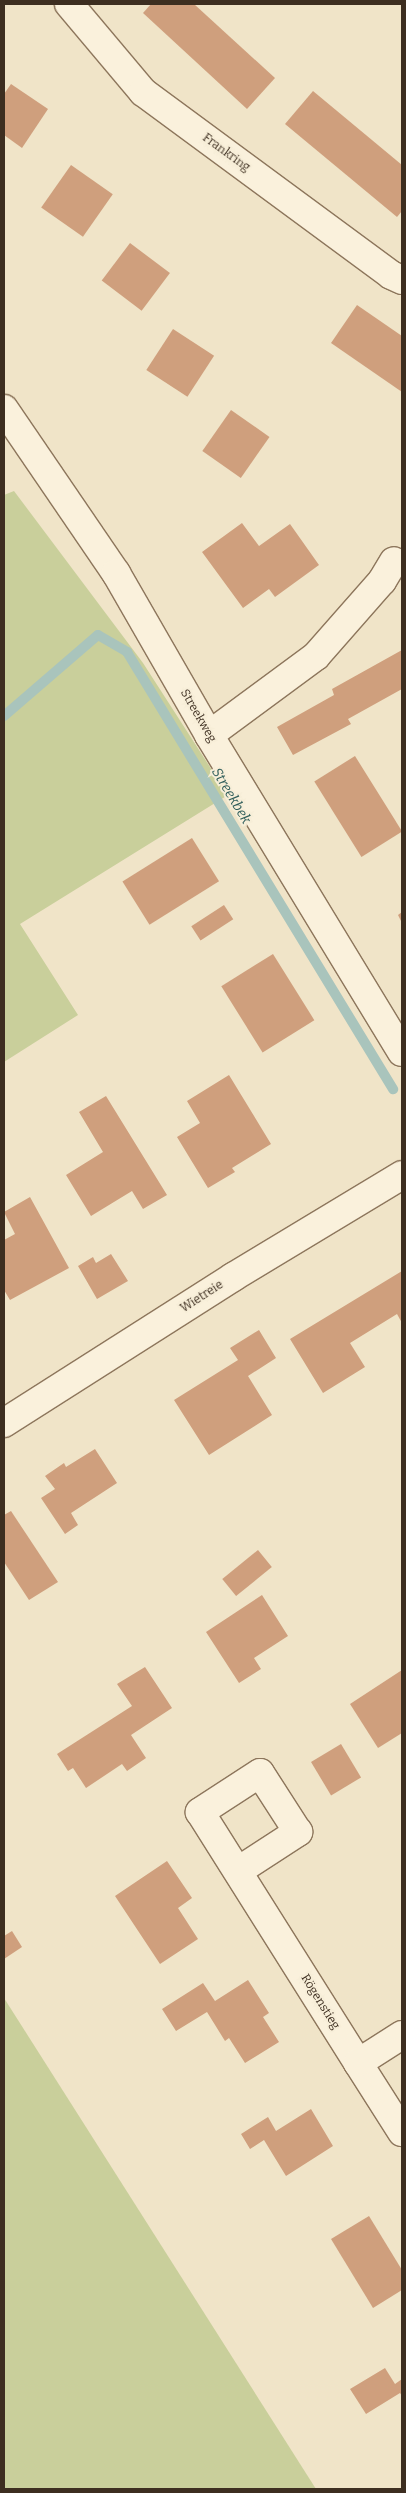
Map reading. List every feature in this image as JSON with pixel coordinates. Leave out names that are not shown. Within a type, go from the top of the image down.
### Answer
[{"type":"street","name":"Frankring","points":[[69,4],[143,92],[391,275],[402,280]]},
{"type":"street","name":"Streekweg","points":[[4,410],[116,573],[209,735],[402,1052]]},
{"type":"street","points":[[209,735],[316,656],[382,581],[394,562]]},
{"type":"street","name":"Wietreie","points":[[4,1423],[224,1283],[402,1175]]},
{"type":"street","name":"Rögenstieg","points":[[238,1871],[402,2132]]},
{"type":"street","points":[[358,2063],[402,2036]]},
{"type":"green space","points":[[14,491],[143,663],[228,795],[20,924],[78,1015],[4,1062],[4,495]]},
{"type":"green space","points":[[4,1998],[316,2489],[4,2489]]},
{"type":"building","points":[[151,4],[194,4],[275,78],[247,109],[143,13]]},
{"type":"building","points":[[11,84],[48,109],[22,148],[4,135],[4,94]]},
{"type":"building","points":[[313,91],[402,165],[402,211],[397,217],[285,124]]},
{"type":"building","points":[[71,165],[113,194],[83,237],[41,208]]},
{"type":"building","points":[[130,243],[170,273],[142,311],[102,281]]},
{"type":"building","points":[[357,305],[402,336],[402,392],[331,343]]},
{"type":"building","points":[[173,329],[214,356],[187,397],[146,370]]},
{"type":"building","points":[[231,410],[270,437],[241,478],[202,451]]},
{"type":"building","points":[[242,523],[259,546],[290,524],[319,565],[275,597],[269,589],[243,608],[202,552]]},
{"type":"building","points":[[402,650],[402,689],[348,719],[351,724],[293,755],[277,727],[334,695],[332,689]]},
{"type":"building","points":[[355,756],[402,831],[361,857],[314,781]]},
{"type":"building","points":[[192,838],[219,881],[149,925],[122,881]]},
{"type":"building","points":[[224,905],[233,919],[201,940],[191,926]]},
{"type":"building","points":[[402,912],[402,923],[398,915]]},
{"type":"building","points":[[273,954],[314,1020],[263,1052],[221,986]]},
{"type":"building","points":[[229,1075],[271,1144],[232,1168],[235,1172],[208,1188],[177,1137],[200,1123],[187,1101]]},
{"type":"building","points":[[106,1096],[167,1195],[143,1209],[132,1191],[91,1216],[66,1175],[103,1152],[79,1112]]},
{"type":"building","points":[[30,1197],[69,1268],[10,1300],[4,1290],[4,1240],[15,1234],[4,1212]]},
{"type":"building","points":[[111,1254],[128,1281],[97,1299],[78,1266],[93,1257],[96,1263]]},
{"type":"building","points":[[402,1271],[402,1323],[397,1314],[350,1343],[365,1367],[323,1393],[290,1339]]},
{"type":"building","points":[[259,1330],[276,1358],[248,1376],[272,1415],[209,1455],[174,1400],[238,1360],[230,1348]]},
{"type":"building","points":[[95,1449],[117,1483],[71,1513],[78,1525],[65,1534],[41,1498],[55,1489],[45,1476],[64,1463],[66,1467]]},
{"type":"building","points":[[11,1511],[58,1582],[29,1600],[4,1562],[4,1515]]},
{"type":"building","points":[[258,1550],[272,1567],[236,1596],[222,1579]]},
{"type":"building","points":[[262,1595],[288,1636],[254,1658],[261,1669],[239,1683],[206,1632]]},
{"type":"building","points":[[145,1667],[172,1708],[131,1735],[146,1758],[127,1771],[122,1764],[86,1788],[73,1768],[68,1771],[57,1754],[132,1706],[117,1684]]},
{"type":"building","points":[[402,1670],[402,1733],[378,1748],[350,1704]]},
{"type":"building","points":[[341,1744],[361,1777],[331,1795],[311,1762]]},
{"type":"building","points":[[167,1861],[192,1898],[178,1908],[198,1939],[160,1964],[115,1896]]},
{"type":"building","points":[[12,1931],[22,1947],[4,1959],[4,1936]]},
{"type":"building","points":[[248,1980],[269,2013],[263,2017],[279,2042],[245,2063],[229,2038],[225,2041],[207,2012],[176,2031],[162,2009],[203,1983],[215,2001]]},
{"type":"building","points":[[311,2109],[333,2146],[286,2176],[264,2140],[250,2149],[241,2134],[268,2117],[276,2131]]},
{"type":"building","points":[[369,2216],[402,2270],[402,2290],[373,2308],[331,2239]]},
{"type":"building","points":[[385,2368],[395,2384],[402,2379],[402,2396],[400,2393],[366,2414],[350,2389]]},
{"type":"waterway","name":"Streekbek","points":[[4,716],[98,635],[127,652],[393,1089]]}]
